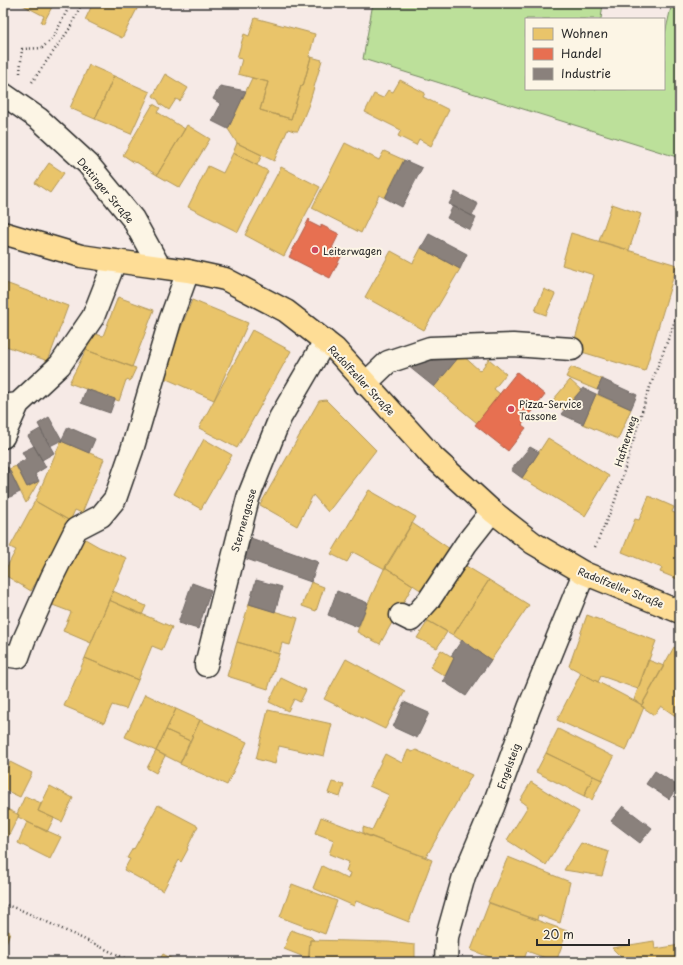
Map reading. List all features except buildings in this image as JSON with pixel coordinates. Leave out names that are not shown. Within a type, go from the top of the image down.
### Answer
[{"type":"main road","name":"Radolfzeller Straße","points":[[3,233],[81,256],[115,262],[159,266],[225,279],[286,311],[335,350],[433,457],[492,511],[533,543],[584,574],[680,612]]},
{"type":"street","name":"Dettinger Straße","points":[[9,99],[39,119],[88,164],[133,219],[159,266]]},
{"type":"street","points":[[3,437],[11,405],[60,365],[93,316],[115,262]]},
{"type":"street","points":[[4,655],[18,658],[24,640],[52,576],[76,529],[102,516],[114,499],[132,450],[170,321],[188,271]]},
{"type":"street","name":"Sternengasse","points":[[206,665],[248,498],[280,418],[325,341]]},
{"type":"street","points":[[365,384],[388,362],[430,348],[512,345],[572,349]]},
{"type":"street","points":[[401,615],[411,620],[429,600],[466,544],[492,511]]},
{"type":"street","name":"Engelsteig","points":[[446,962],[447,937],[464,876],[493,807],[529,708],[584,574]]},
{"type":"path","points":[[9,99],[22,49],[42,48],[53,38],[71,3]]},
{"type":"path","points":[[9,99],[51,56],[70,28],[82,3]]},
{"type":"path","name":"Hafnerweg","points":[[584,574],[615,501],[648,395],[678,314],[680,313]]},
{"type":"path","points":[[3,904],[21,910],[133,962]]},
{"type":"green space","points":[[373,3],[603,3],[601,18],[525,18],[525,90],[665,90],[665,34],[672,3],[680,3],[680,158],[363,59]]},
{"type":"place","name":"Leiterwagen","points":[[315,250]]},
{"type":"place","name":"Pizza-Service Tassone","points":[[511,409]]}]
